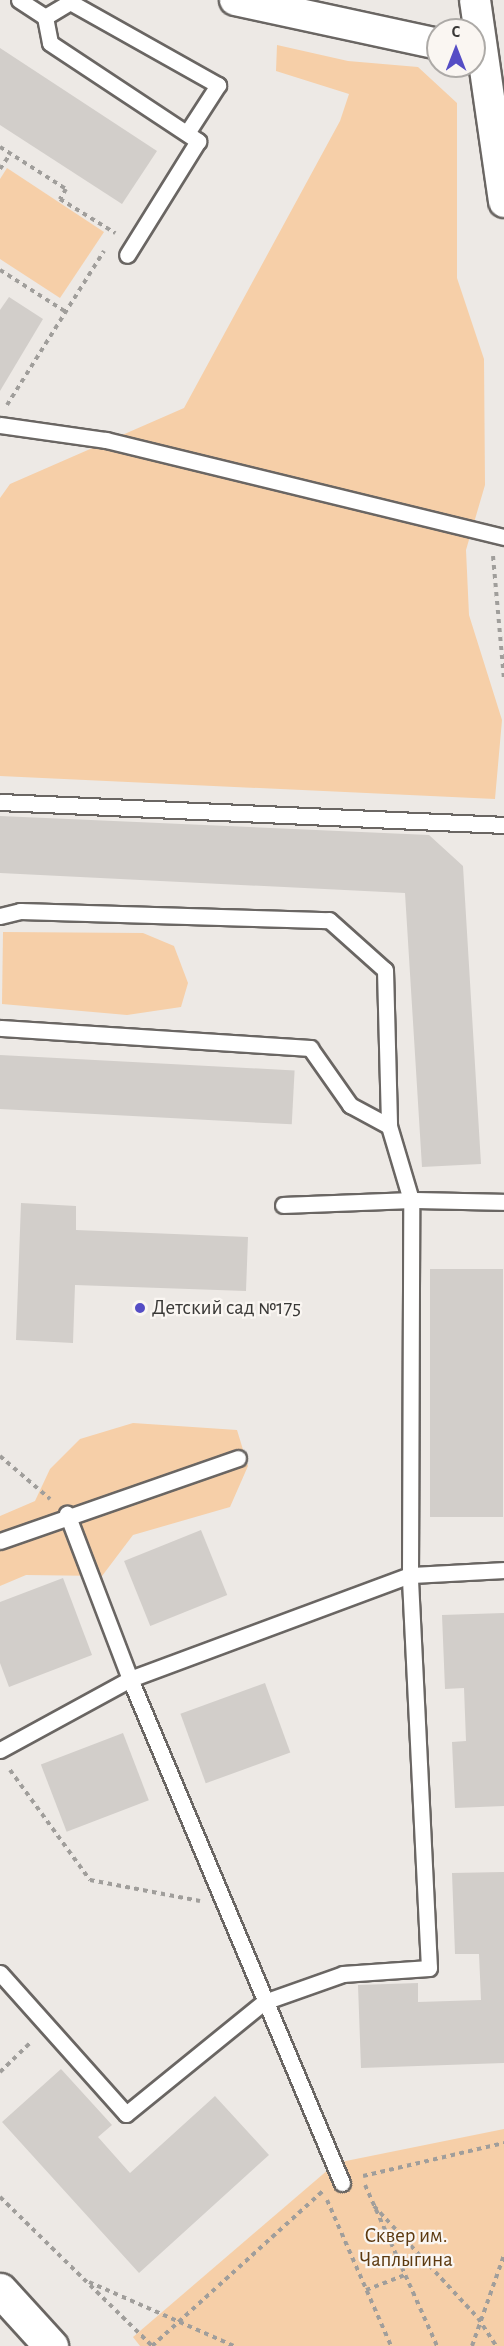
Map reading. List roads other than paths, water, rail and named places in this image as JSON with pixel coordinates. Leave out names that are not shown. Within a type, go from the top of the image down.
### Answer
[{"type":"main road","points":[[0,2290],[51,2346]]},
{"type":"street","points":[[236,0],[426,41]]},
{"type":"street","points":[[475,0],[476,18]]},
{"type":"street","points":[[483,78],[504,202]]},
{"type":"lane","points":[[19,0],[45,17],[50,42],[198,141],[127,255]]},
{"type":"lane","points":[[45,17],[70,2],[218,85],[187,133]]},
{"type":"lane","points":[[2,424],[106,440],[497,535]]},
{"type":"lane","points":[[0,802],[504,825]]},
{"type":"lane","points":[[0,916],[20,911],[329,920],[385,970],[389,1126],[411,1200],[410,1575],[429,1968],[343,1974],[264,2002],[126,2114],[50,2025],[0,1973]]},
{"type":"lane","points":[[0,1028],[310,1048],[350,1105],[389,1126]]},
{"type":"lane","points":[[283,1205],[411,1200],[504,1202]]},
{"type":"lane","points":[[0,1541],[67,1514],[238,1458]]},
{"type":"lane","points":[[67,1514],[130,1679],[342,2184]]},
{"type":"lane","points":[[0,1750],[130,1679],[410,1575],[504,1570]]},
{"type":"place","name":"Детский сад №175","points":[[140,1308]]},
{"type":"park label","name":"Сквер им. Чаплыгина","points":[[406,2248]]}]
